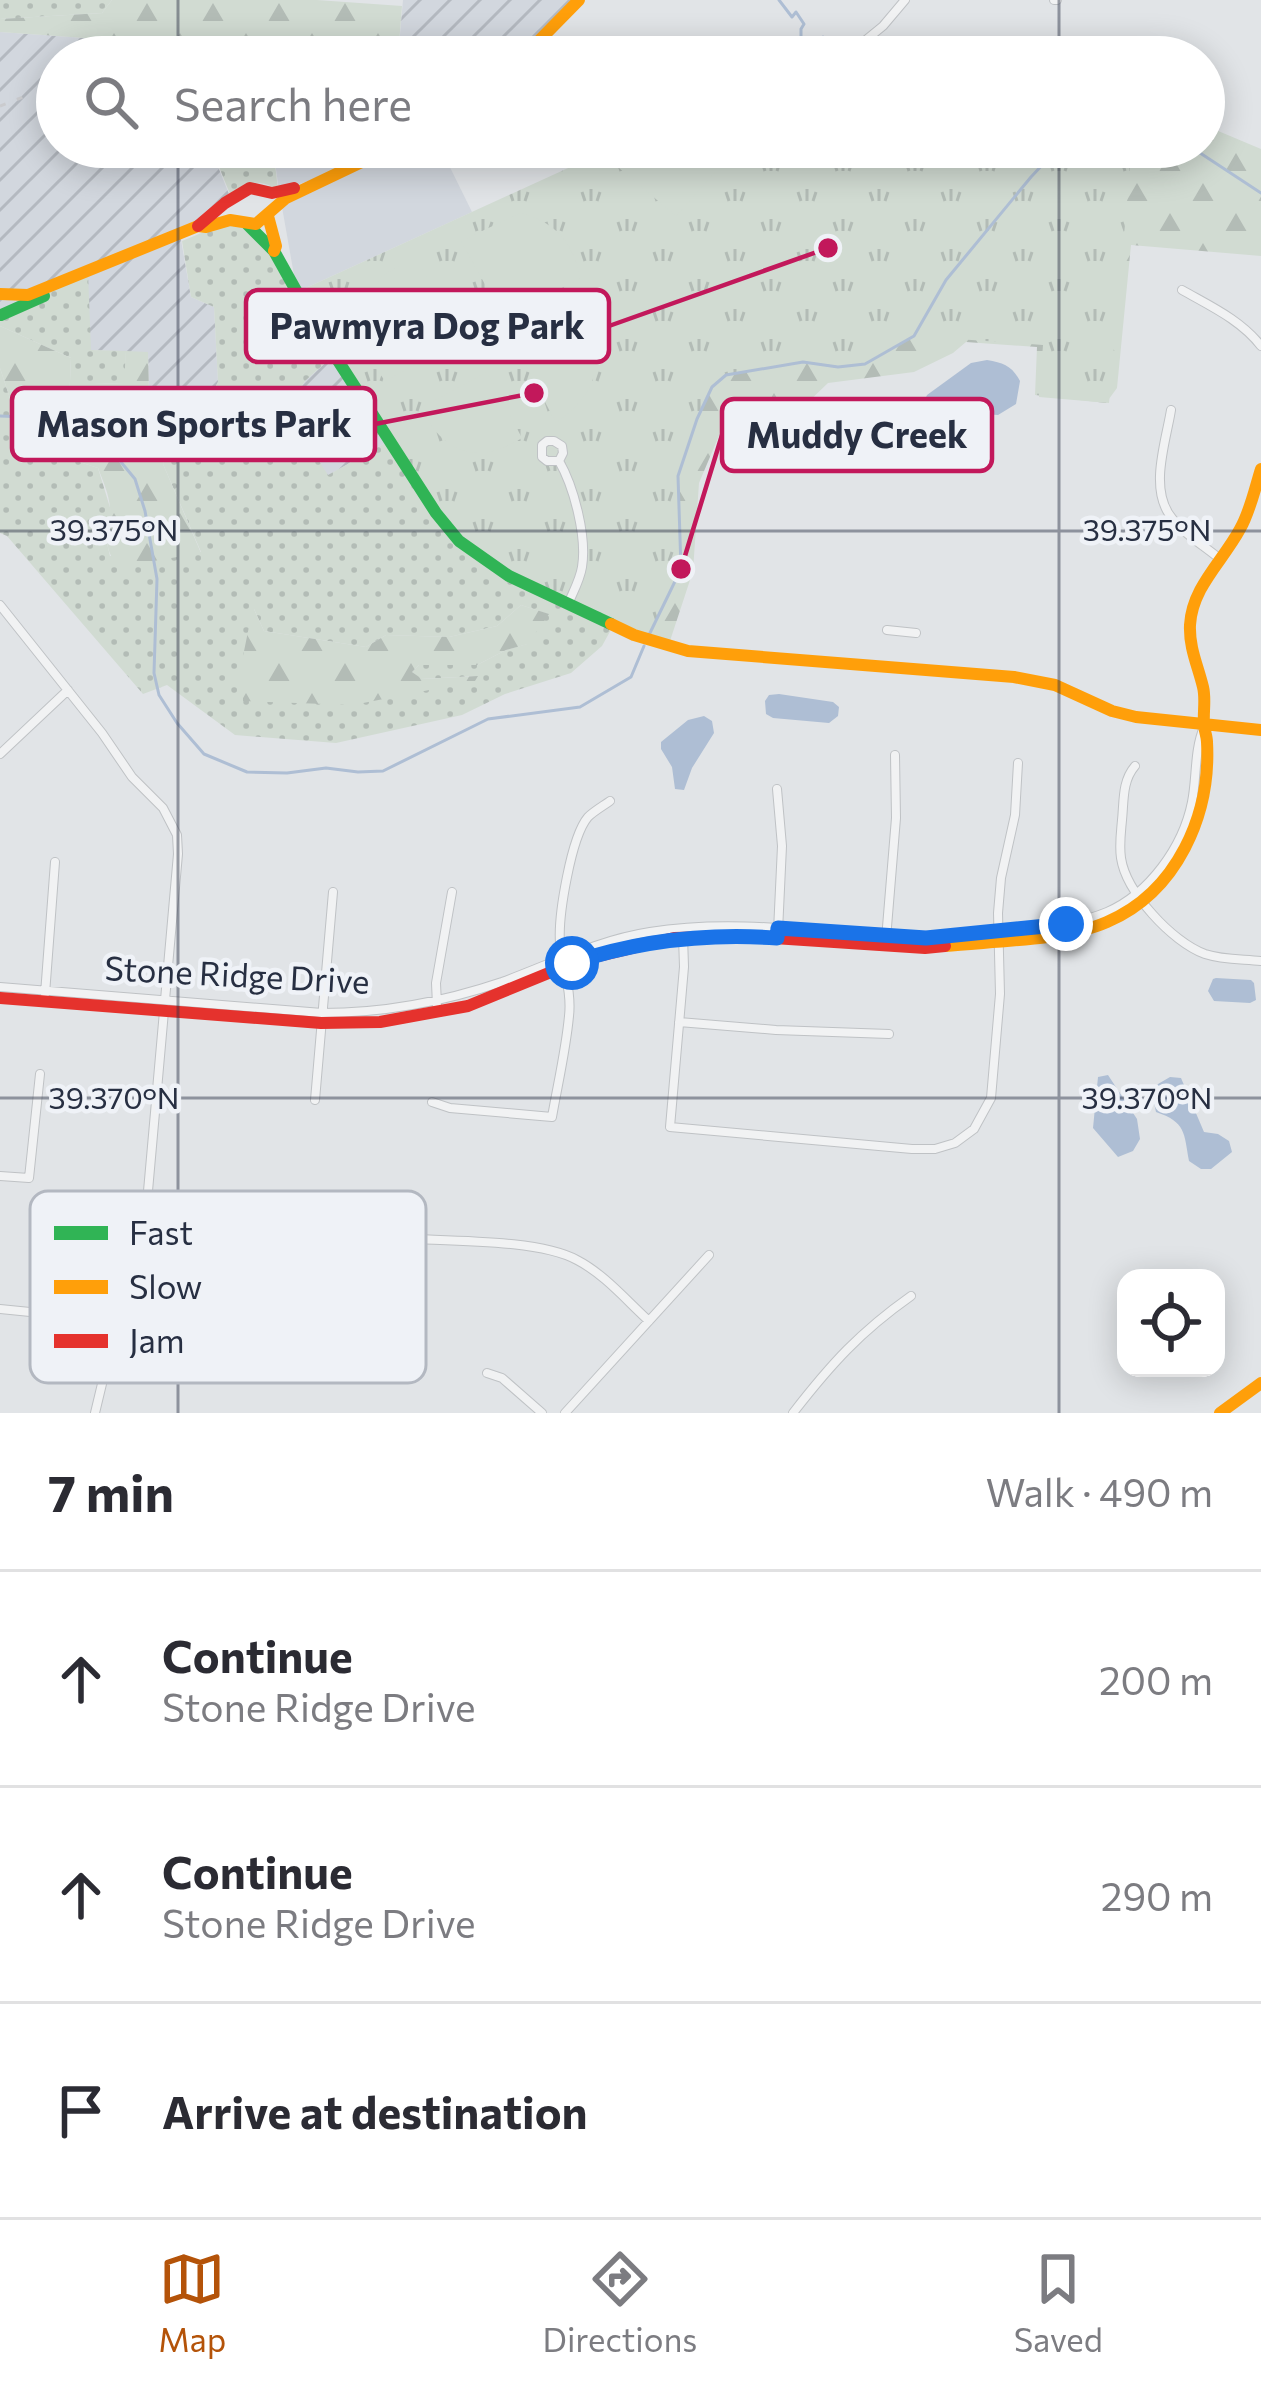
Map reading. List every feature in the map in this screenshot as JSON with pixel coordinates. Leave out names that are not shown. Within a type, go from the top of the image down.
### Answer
[{"type":"street","points":[[544,36],[579,0]]},
{"type":"street","points":[[871,36],[905,0]]},
{"type":"street","points":[[1,316],[0,294],[17,296],[61,284],[198,226],[260,222],[286,198],[348,168]]},
{"type":"street","points":[[198,226],[248,188],[278,192],[324,179]]},
{"type":"street","points":[[265,192],[271,204],[268,215],[274,251]]},
{"type":"street","points":[[233,201],[235,212],[274,251],[337,360],[445,526],[487,563],[567,605],[668,647],[1014,677],[1055,685],[1123,714],[1261,730]]},
{"type":"street","points":[[1,316],[50,294],[61,284]]},
{"type":"street","points":[[1182,290],[1234,320],[1261,346]]},
{"type":"street","points":[[1171,410],[1161,474],[1163,502],[1181,527],[1221,560]]},
{"type":"street","points":[[559,461],[574,498],[583,545],[581,572],[567,605]]},
{"type":"street","name":"Stone Ridge Drive","points":[[0,987],[45,996],[380,1022],[437,1007],[468,1006],[518,988],[564,962],[682,933],[777,933],[925,948],[1086,929],[1114,919],[1176,864],[1195,829],[1208,742],[1190,623],[1200,589],[1242,527],[1261,469]]},
{"type":"street","points":[[0,605],[132,777],[163,808],[177,835],[148,1191]]},
{"type":"street","points":[[887,630],[916,632]]},
{"type":"street","points":[[0,754],[68,689]]},
{"type":"street","points":[[886,941],[896,818],[895,755]]},
{"type":"street","points":[[682,933],[685,967],[670,1127],[912,1149],[944,1147],[974,1130],[991,1098],[1000,994],[1001,878],[1011,844],[1018,763]]},
{"type":"street","points":[[1135,766],[1125,784],[1120,852],[1124,872],[1164,927],[1194,949],[1217,957],[1261,961]]},
{"type":"street","points":[[777,789],[782,846],[777,933]]},
{"type":"street","points":[[432,1102],[450,1108],[552,1117],[569,1014],[559,926],[576,841],[591,813],[610,801]]},
{"type":"street","points":[[45,996],[56,862]]},
{"type":"street","points":[[315,1100],[333,892]]},
{"type":"street","points":[[437,1007],[439,963],[452,892]]},
{"type":"street","name":"Stone Ridge Drive","points":[[999,937],[1096,916],[1140,896]]},
{"type":"street","name":"Stone Ridge Drive","points":[[0,998],[45,996]]},
{"type":"street","points":[[679,1022],[889,1034]]},
{"type":"street","points":[[0,1176],[29,1178],[40,1074]]},
{"type":"street","points":[[426,1240],[563,1253],[593,1270],[649,1321]]},
{"type":"street","points":[[565,1413],[710,1255]]},
{"type":"street","points":[[793,1413],[843,1351],[911,1297]]},
{"type":"street","points":[[0,1309],[30,1312]]},
{"type":"street","points":[[487,1372],[502,1378],[542,1413]]},
{"type":"street","points":[[95,1413],[102,1383]]},
{"type":"street","points":[[1220,1413],[1261,1383]]},
{"type":"shaded area","points":[[403,0],[579,0],[544,36],[400,36]]},
{"type":"shaded area","points":[[0,32],[57,36],[36,36],[36,168],[218,168],[231,199],[180,234],[191,297],[214,307],[218,382],[202,412],[169,432],[163,464],[163,430],[150,420],[148,353],[91,350],[0,311]]},
{"type":"shaded area","points":[[276,168],[346,168],[279,191]]},
{"type":"shaded area","points":[[349,168],[450,168],[472,212],[297,292],[282,207]]},
{"type":"shaded area","points":[[334,355],[389,441],[327,476],[308,444],[288,429],[286,410],[305,381]]},
{"type":"green space","points":[[0,0],[112,0],[102,13],[0,19]]},
{"type":"green space","points":[[112,0],[317,0],[402,6],[400,36],[0,32],[0,19],[102,13]]},
{"type":"green space","points":[[1225,134],[1261,149],[1261,256],[1131,245],[1117,388],[1106,403],[1035,395],[1037,347],[966,342],[914,372],[828,383],[802,408],[726,419],[699,483],[693,571],[668,647],[634,635],[668,434],[715,373],[1010,168],[1225,168]]},
{"type":"green space","points":[[219,168],[275,168],[278,190],[254,183],[230,194]]},
{"type":"green space","points":[[568,168],[1130,168],[1109,403],[1039,397],[1043,345],[914,336],[865,364],[838,367],[803,362],[726,375],[712,388],[697,419],[678,476],[681,569],[647,640],[592,617],[459,541],[297,292]]},
{"type":"green space","points":[[619,168],[719,168],[676,216]]},
{"type":"green space","points":[[520,213],[544,222],[561,236],[580,279],[503,317],[461,241]]},
{"type":"green space","points":[[231,224],[258,240],[287,285],[272,339],[280,362],[330,348],[334,355],[305,381],[286,410],[289,429],[308,444],[328,475],[389,441],[613,626],[602,646],[571,673],[505,694],[462,715],[336,743],[235,735],[167,685],[143,694],[0,533],[0,368],[25,444],[98,468],[112,514],[106,539],[110,556],[201,552],[163,464],[169,432],[202,412],[218,382],[214,307],[191,297],[182,241]],"holes":[[[521,605],[548,614],[527,644],[477,665],[419,665],[412,672],[421,679],[477,676],[243,700],[254,609],[264,631],[366,647],[386,635],[449,637],[497,626]]]},
{"type":"green space","points":[[418,262],[462,339],[385,381],[361,347],[362,306],[383,275]]},
{"type":"green space","points":[[88,272],[91,350],[126,351],[125,383],[94,384],[114,417],[116,456],[97,448],[97,421],[69,404],[71,358],[0,326],[0,312]]},
{"type":"green space","points":[[288,285],[330,348],[314,361],[299,356],[280,363],[272,340]]},
{"type":"green space","points":[[585,320],[595,350],[593,378],[580,402],[556,423],[522,358]]},
{"type":"green space","points":[[0,326],[71,358],[69,404],[97,421],[97,448],[115,456],[118,428],[104,412],[107,396],[94,394],[94,384],[124,383],[126,351],[148,352],[149,391],[167,410],[165,419],[152,415],[150,420],[163,430],[163,464],[201,553],[118,567],[107,544],[109,503],[98,468],[25,444],[0,368]]},
{"type":"green space","points":[[487,372],[522,438],[490,452],[463,451],[440,436],[421,408]]},
{"type":"green space","points":[[521,605],[549,614],[528,644],[477,665],[419,665],[412,672],[422,679],[478,676],[475,681],[353,705],[243,701],[242,661],[253,607],[264,631],[366,647],[386,635],[449,637],[497,626]]},
{"type":"water","points":[[987,360],[1007,366],[1017,376],[1016,404],[998,415],[925,410],[927,395],[971,363]]},
{"type":"water","points":[[779,694],[833,702],[839,707],[838,716],[829,723],[773,718],[766,714],[765,701]]},
{"type":"water","points":[[704,716],[712,721],[714,733],[684,790],[675,789],[661,742],[688,720]]},
{"type":"water","points":[[1216,978],[1251,980],[1256,1000],[1214,1001],[1208,991]]},
{"type":"water","points":[[1108,1075],[1137,1119],[1140,1139],[1133,1151],[1118,1157],[1093,1128],[1098,1077]]},
{"type":"water","points":[[1170,1077],[1181,1078],[1204,1132],[1229,1141],[1232,1152],[1211,1169],[1189,1161],[1182,1130],[1156,1112],[1152,1094]]},
{"type":"waterway","points":[[779,0],[804,24],[801,36]]},
{"type":"waterway","points":[[648,637],[681,569],[678,476],[712,387],[726,375],[803,362],[838,367],[865,364],[914,336],[946,280],[1039,168]]},
{"type":"waterway","points":[[1223,168],[1261,193]]},
{"type":"waterway","points":[[0,416],[26,417],[116,456],[135,479],[157,579],[154,673],[159,695],[204,754],[247,772],[383,771],[488,719],[580,707],[631,677],[644,646]]},
{"type":"railway","points":[[0,106],[31,94]]},
{"type":"traffic: fast","points":[[247,224],[274,251],[317,328],[436,513],[459,541],[509,576],[611,624]]},
{"type":"traffic: fast","points":[[1,315],[44,296]]},
{"type":"traffic: fast","points":[[998,932],[1032,928]]},
{"type":"traffic: slow","points":[[544,36],[579,0]]},
{"type":"traffic: slow","points":[[0,294],[28,295],[198,226],[230,220],[256,224],[286,198],[349,168]]},
{"type":"traffic: slow","points":[[268,216],[274,251]]},
{"type":"traffic: slow","points":[[945,946],[1049,937],[1090,928],[1132,909],[1170,871],[1196,823],[1207,769],[1204,692],[1191,641],[1192,611],[1202,586],[1244,522],[1261,469]]},
{"type":"traffic: slow","points":[[611,624],[688,651],[1014,677],[1055,685],[1136,717],[1261,730]]},
{"type":"traffic: slow","points":[[1220,1413],[1261,1383]]},
{"type":"traffic: jam","points":[[198,226],[250,188],[272,193],[294,188]]},
{"type":"traffic: jam","points":[[0,998],[321,1023],[380,1022],[468,1006],[578,961],[674,938],[745,936],[945,946]]},
{"type":"place","name":"Pawmyra Dog Park","points":[[828,248]]},
{"type":"place","name":"Mason Sports Park","points":[[534,393]]},
{"type":"place","name":"Muddy Creek","points":[[681,569]]},
{"type":"route","points":[[572,963],[674,938],[777,938],[778,928],[926,938],[1066,924]]}]
